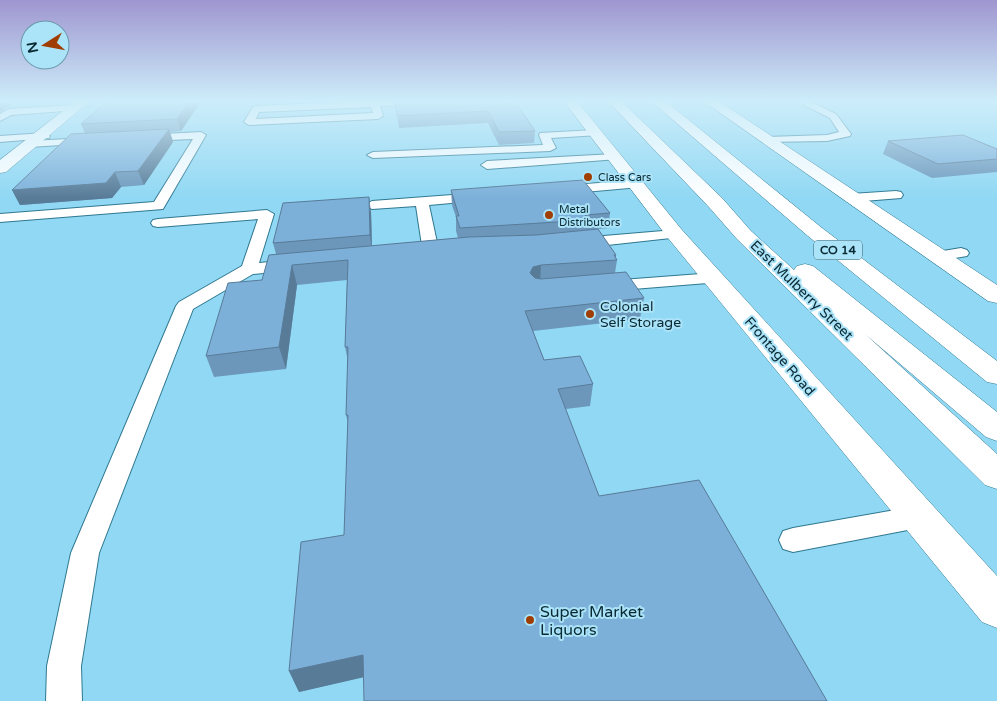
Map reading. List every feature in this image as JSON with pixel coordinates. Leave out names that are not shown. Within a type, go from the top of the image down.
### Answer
[{"type":"main road","points":[[2,166],[44,133]]},
{"type":"main road","name":"Frontage Road","points":[[595,133],[675,234],[997,607]]},
{"type":"main road","name":"East Mulberry Street","points":[[646,133],[715,202],[744,235],[997,475]]},
{"type":"main road","name":"CO 14","points":[[695,133],[815,232],[997,375]]},
{"type":"main road","points":[[756,133],[997,296]]},
{"type":"main road","points":[[715,202],[821,283],[997,428]]},
{"type":"lane","points":[[373,155],[550,148],[544,135],[595,133]]},
{"type":"lane","points":[[767,140],[827,138],[846,134],[845,133]]},
{"type":"lane","points":[[0,218],[158,206],[201,135],[133,139]]},
{"type":"lane","points":[[0,139],[35,140],[100,137]]},
{"type":"lane","points":[[488,165],[614,157]]},
{"type":"lane","points":[[548,191],[635,184]]},
{"type":"lane","points":[[852,198],[896,195]]},
{"type":"lane","points":[[372,205],[490,196]]},
{"type":"lane","points":[[422,201],[431,252]]},
{"type":"lane","points":[[158,223],[267,214],[249,269]]},
{"type":"lane","points":[[563,244],[675,234]]},
{"type":"lane","points":[[412,254],[451,251]]},
{"type":"lane","points":[[937,256],[961,253]]},
{"type":"lane","points":[[64,701],[64,666],[85,553],[185,306],[249,269],[307,264]]},
{"type":"lane","points":[[596,288],[714,278]]},
{"type":"lane","points":[[793,540],[918,517]]},
{"type":"building","points":[[166,133],[138,171],[115,172],[106,183],[12,190],[71,134]]},
{"type":"building","points":[[963,135],[997,149],[997,159],[938,164],[888,141]]},
{"type":"building","points":[[583,180],[610,213],[585,215],[589,220],[460,228],[456,216],[459,216],[451,190]]},
{"type":"building","points":[[369,197],[370,235],[273,243],[283,203]]},
{"type":"building","points":[[598,229],[616,255],[614,255],[617,260],[541,265],[533,267],[530,273],[535,278],[541,279],[626,272],[644,298],[525,311],[544,360],[580,356],[593,384],[558,389],[599,496],[699,480],[827,701],[364,701],[363,655],[289,671],[301,542],[344,535],[348,415],[346,415],[348,347],[345,347],[348,260],[292,265],[279,347],[206,356],[228,283],[262,280],[269,255],[469,237],[536,235]]},
{"type":"place","name":"Class Cars","points":[[588,177]]},
{"type":"place","name":"Metal Distributors","points":[[549,215]]},
{"type":"place","name":"Colonial Self Storage","points":[[590,314]]},
{"type":"place","name":"Super Market Liquors","points":[[530,620]]}]
